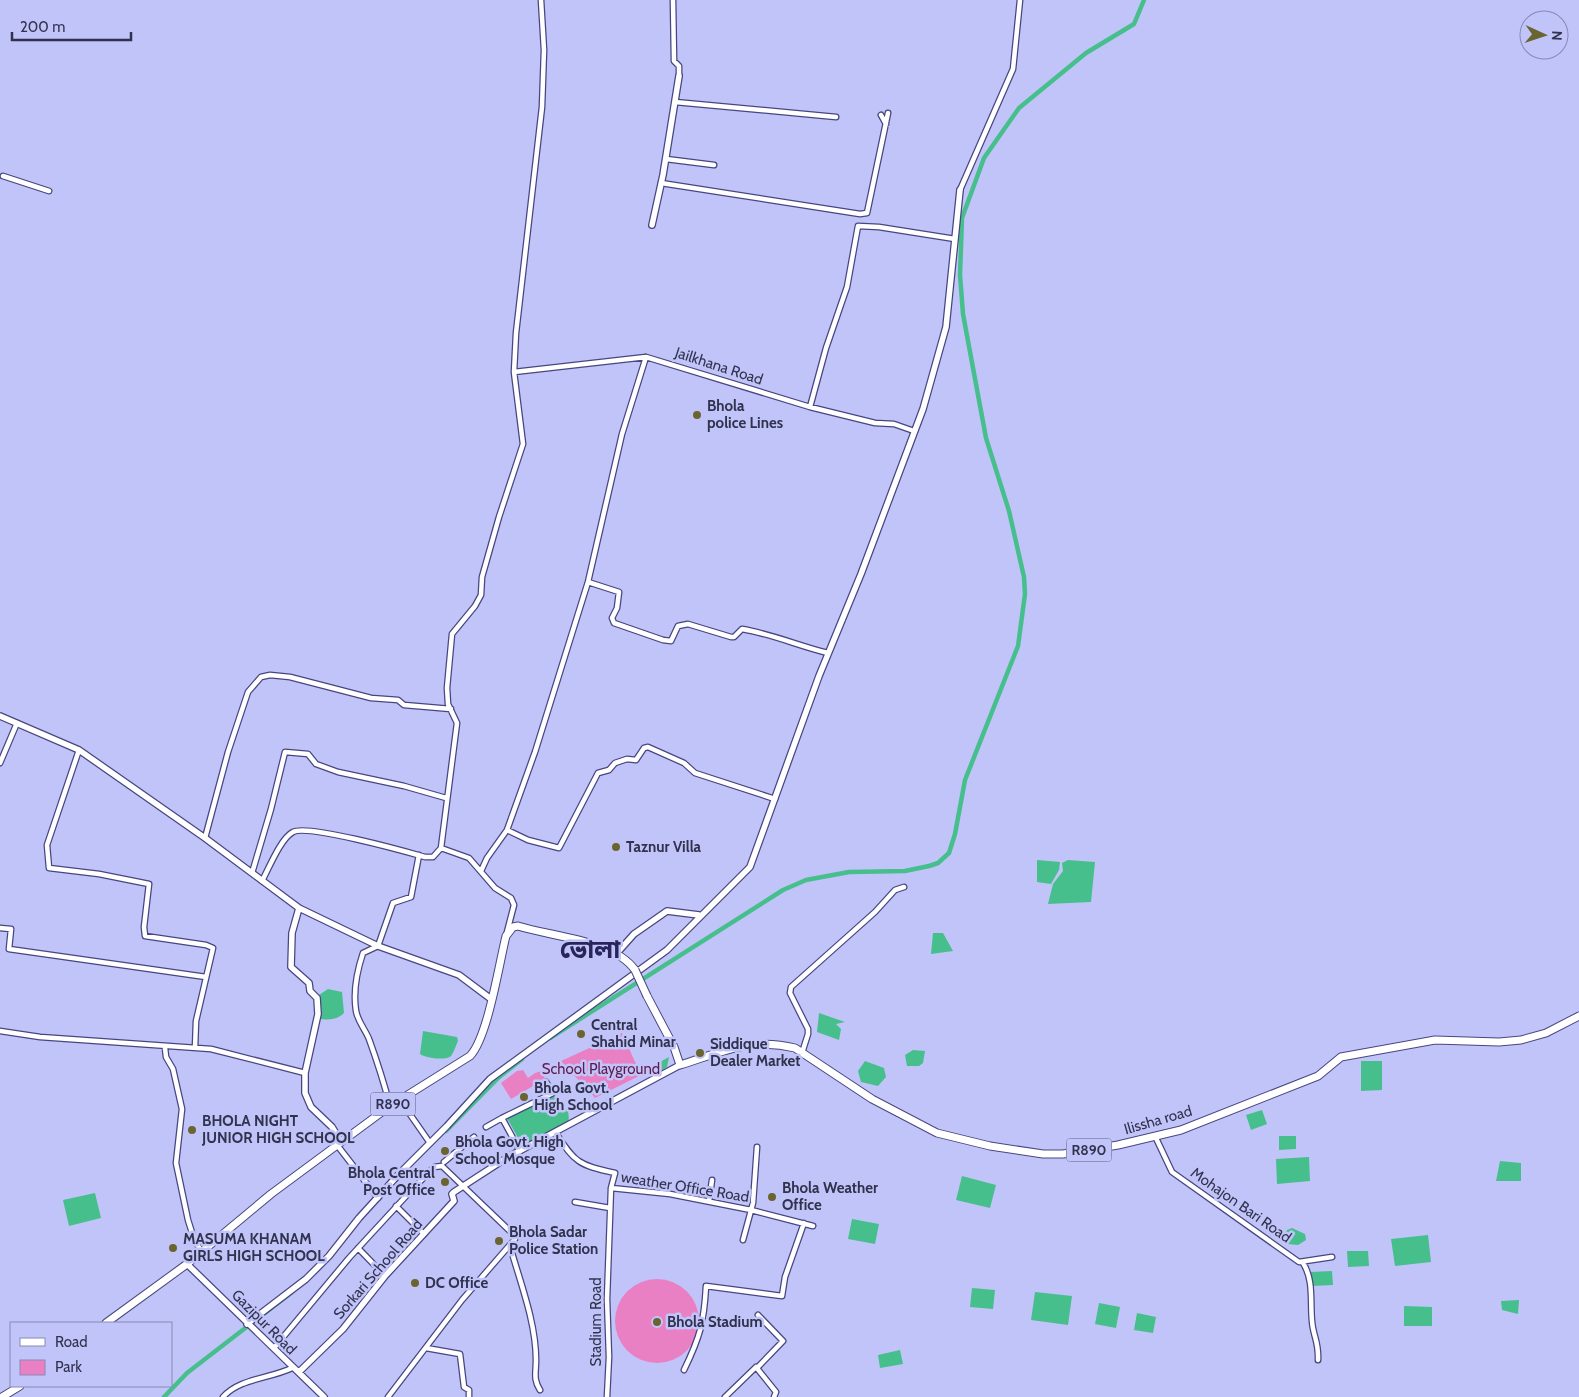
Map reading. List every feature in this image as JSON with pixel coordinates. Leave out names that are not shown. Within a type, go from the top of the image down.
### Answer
[{"type":"main road","points":[[506,936],[513,927],[518,926],[602,946],[617,953],[635,970],[674,1047],[680,1065]]},
{"type":"main road","name":"R890","points":[[107,1322],[186,1264],[271,1194],[390,1106],[454,1067],[474,1051],[491,999],[506,936]]},
{"type":"main road","name":"Ilissha road","points":[[680,1065],[715,1052],[749,1044],[784,1045],[802,1052],[872,1099],[936,1133],[966,1141],[1034,1153],[1063,1154],[1118,1145],[1181,1130],[1297,1086],[1318,1076],[1341,1057],[1435,1040],[1500,1042],[1521,1040],[1546,1033],[1579,1016]]},
{"type":"main road","points":[[2,1397],[18,1387]]},
{"type":"street","points":[[262,880],[282,845],[292,832],[300,829],[433,857],[441,848],[457,723],[451,709],[447,688],[452,634],[475,606],[481,594],[482,577],[498,517],[522,453],[522,434],[514,372],[516,333],[542,108],[544,50],[541,0]]},
{"type":"street","points":[[652,225],[666,159],[679,76],[679,66],[674,61],[673,0]]},
{"type":"street","points":[[247,1324],[306,1279],[343,1241],[359,1218],[490,1079],[667,950],[699,915],[750,867],[828,653],[861,574],[914,431],[946,327],[960,190],[1013,69],[1020,0]]},
{"type":"street","points":[[675,102],[836,117]]},
{"type":"street","points":[[661,183],[860,214],[867,213],[888,113]]},
{"type":"street","points":[[881,115],[886,124]]},
{"type":"street","points":[[666,159],[714,165]]},
{"type":"street","points":[[2,176],[49,191]]},
{"type":"street","points":[[810,407],[826,348],[847,287],[858,226],[880,227],[955,239]]},
{"type":"street","points":[[481,871],[487,858],[507,830],[535,752],[588,582],[627,416],[646,357]]},
{"type":"street","name":"Jailkhana Road","points":[[514,372],[646,357],[810,407],[875,422],[894,424],[914,431]]},
{"type":"street","points":[[588,582],[619,592],[617,608],[612,618],[614,622],[663,640],[671,641],[678,626],[688,624],[731,637],[734,637],[742,629],[771,634],[784,642],[828,653]]},
{"type":"street","points":[[205,838],[228,752],[248,692],[261,677],[270,675],[290,677],[371,698],[398,700],[404,705],[451,709]]},
{"type":"street","points":[[0,716],[79,750],[205,838],[299,908],[378,946],[458,975],[491,999]]},
{"type":"street","points":[[0,763],[17,723]]},
{"type":"street","points":[[507,830],[528,840],[559,848],[598,773],[610,770],[614,763],[627,759],[636,760],[644,748],[684,763],[695,772],[775,799]]},
{"type":"street","points":[[79,750],[47,845],[49,868],[99,874],[149,884],[144,928],[146,936],[213,948],[196,1021],[195,1048]]},
{"type":"street","points":[[252,873],[285,752],[308,754],[316,764],[338,772],[404,786],[446,798]]},
{"type":"street","points":[[441,848],[469,858],[495,888],[513,901],[513,911],[506,936]]},
{"type":"street","points":[[390,1106],[379,1066],[366,1032],[360,1025],[356,1010],[357,970],[363,953],[378,946],[393,903],[411,897],[419,855]]},
{"type":"street","points":[[802,1052],[808,1028],[790,993],[791,987],[809,968],[875,912],[895,890],[904,887]]},
{"type":"street","points":[[299,908],[292,933],[291,967],[309,983],[310,991],[317,998],[318,1014],[305,1072],[304,1086],[308,1101],[332,1127],[339,1144],[378,1198]]},
{"type":"street","points":[[617,953],[634,934],[667,911],[699,915]]},
{"type":"street","points":[[0,928],[11,929],[9,949],[206,977]]},
{"type":"street","points":[[0,1031],[40,1037],[136,1043],[165,1048],[218,1050],[305,1072]]},
{"type":"street","points":[[165,1048],[166,1057],[173,1069],[182,1109],[176,1163],[188,1220],[194,1239],[201,1251]]},
{"type":"street","name":"Sorkari School Road","points":[[299,1372],[343,1329],[385,1276],[454,1200],[452,1194],[520,1151],[680,1065]]},
{"type":"street","points":[[486,1128],[553,1092],[546,1082]]},
{"type":"street","points":[[400,1100],[430,1143]]},
{"type":"street","points":[[502,1118],[520,1151]]},
{"type":"street","name":"Stadium Road","points":[[556,1133],[570,1155],[580,1164],[615,1173],[610,1208],[606,1299],[609,1358],[607,1397]]},
{"type":"street","name":"Mohajon Bari Road","points":[[1155,1136],[1172,1172],[1303,1263]]},
{"type":"street","points":[[444,1162],[474,1137]]},
{"type":"street","points":[[743,1240],[751,1210],[757,1146]]},
{"type":"street","points":[[274,1348],[358,1248],[434,1167],[439,1165],[514,1235],[514,1241],[462,1300],[388,1397]]},
{"type":"street","points":[[709,1202],[712,1180]]},
{"type":"street","name":"weather Office Road","points":[[612,1188],[670,1194],[751,1210],[804,1222],[813,1226]]},
{"type":"street","points":[[575,1202],[610,1208]]},
{"type":"street","points":[[396,1206],[424,1234]]},
{"type":"street","points":[[684,1370],[704,1321],[706,1286],[782,1296],[785,1277],[804,1222]]},
{"type":"street","points":[[510,1246],[533,1330],[536,1360],[534,1381],[540,1390]]},
{"type":"street","points":[[358,1248],[385,1276]]},
{"type":"street","points":[[1318,1360],[1318,1342],[1312,1321],[1309,1278],[1303,1263],[1332,1256]]},
{"type":"street","name":"Gazipur Road","points":[[186,1264],[324,1397]]},
{"type":"street","points":[[725,1397],[783,1341],[758,1315]]},
{"type":"street","points":[[426,1348],[460,1354],[464,1387],[469,1390],[469,1397]]},
{"type":"street","points":[[225,1396],[243,1382],[268,1378],[292,1368]]},
{"type":"street","points":[[757,1368],[776,1392],[774,1397]]},
{"type":"green space","name":"School Playground","points":[[622,1033],[641,1075],[595,1098],[561,1061]]},
{"type":"green space","points":[[523,1070],[528,1078],[542,1071],[545,1079],[511,1099],[501,1083],[517,1071]]},
{"type":"green space","name":"Bhola Stadium","points":[[657,1279],[673,1282],[687,1291],[696,1305],[699,1321],[696,1337],[687,1351],[673,1360],[657,1363],[641,1360],[627,1351],[618,1337],[615,1321],[618,1305],[627,1291],[641,1282]]},
{"type":"shaded area","points":[[1037,860],[1060,862],[1059,870],[1051,884],[1037,882]]},
{"type":"shaded area","points":[[1068,860],[1095,862],[1091,902],[1048,904],[1053,884],[1063,871],[1062,863]]},
{"type":"shaded area","points":[[933,933],[943,933],[953,951],[931,954]]},
{"type":"shaded area","points":[[328,989],[342,992],[344,1013],[332,1019],[319,1019],[319,995]]},
{"type":"shaded area","points":[[819,1013],[845,1022],[836,1024],[841,1029],[839,1040],[817,1032]]},
{"type":"shaded area","points":[[423,1031],[457,1037],[458,1041],[451,1056],[448,1058],[436,1058],[420,1054]]},
{"type":"shaded area","points":[[913,1050],[925,1051],[923,1063],[919,1066],[907,1066],[905,1055]]},
{"type":"shaded area","points":[[669,1057],[667,1067],[653,1076],[649,1068]]},
{"type":"shaded area","points":[[865,1061],[884,1068],[886,1077],[878,1086],[861,1082],[858,1071]]},
{"type":"shaded area","points":[[1361,1061],[1382,1061],[1382,1090],[1361,1091]]},
{"type":"shaded area","points":[[555,1096],[567,1108],[569,1117],[567,1126],[526,1147],[522,1145],[507,1118]]},
{"type":"shaded area","points":[[1262,1110],[1267,1124],[1251,1130],[1246,1115]]},
{"type":"shaded area","points":[[1279,1136],[1296,1136],[1296,1149],[1279,1150]]},
{"type":"shaded area","points":[[1309,1157],[1310,1181],[1277,1184],[1276,1159]]},
{"type":"shaded area","points":[[1500,1161],[1521,1163],[1521,1181],[1496,1181]]},
{"type":"shaded area","points":[[962,1176],[996,1185],[990,1208],[956,1200]]},
{"type":"shaded area","points":[[95,1193],[101,1218],[69,1226],[63,1200]]},
{"type":"shaded area","points":[[852,1219],[879,1224],[875,1244],[848,1239]]},
{"type":"shaded area","points":[[1292,1228],[1305,1234],[1306,1240],[1298,1245],[1288,1244],[1285,1234],[1287,1230]]},
{"type":"shaded area","points":[[1428,1235],[1431,1262],[1395,1266],[1391,1239]]},
{"type":"shaded area","points":[[1347,1251],[1368,1251],[1369,1266],[1348,1267]]},
{"type":"shaded area","points":[[1332,1271],[1333,1285],[1311,1286],[1310,1272]]},
{"type":"shaded area","points":[[972,1288],[995,1290],[993,1309],[970,1307]]},
{"type":"shaded area","points":[[1035,1292],[1072,1296],[1068,1325],[1031,1320]]},
{"type":"shaded area","points":[[1519,1300],[1518,1314],[1502,1310],[1501,1301]]},
{"type":"shaded area","points":[[1099,1303],[1120,1307],[1116,1328],[1095,1324]]},
{"type":"shaded area","points":[[1404,1306],[1432,1307],[1432,1326],[1404,1326]]},
{"type":"shaded area","points":[[1137,1313],[1156,1317],[1153,1333],[1134,1330]]},
{"type":"shaded area","points":[[900,1350],[903,1364],[880,1368],[878,1355]]},
{"type":"waterway","points":[[550,1038],[783,890],[806,880],[849,872],[905,871],[929,866],[938,863],[949,853],[955,834],[965,780],[1018,646],[1025,594],[1024,577],[1009,511],[986,438],[963,314],[960,275],[962,218],[984,158],[1019,108],[1086,53],[1134,24],[1144,0]]},
{"type":"waterway","points":[[446,1131],[498,1078],[522,1059]]},
{"type":"waterway","points":[[164,1397],[187,1373],[292,1292]]},
{"type":"place","name":"Bhola police Lines","points":[[697,415]]},
{"type":"place","name":"Taznur Villa","points":[[616,847]]},
{"type":"place","name":"Central Shahid Minar","points":[[581,1034]]},
{"type":"place","name":"Siddique Dealer Market","points":[[700,1053]]},
{"type":"place","name":"Bhola Govt. High School","points":[[524,1097]]},
{"type":"place","name":"BHOLA NIGHT JUNIOR HIGH SCHOOL","points":[[192,1130]]},
{"type":"place","name":"Bhola Govt. High School Mosque","points":[[445,1151]]},
{"type":"place","name":"Bhola Central Post Office","points":[[445,1182]]},
{"type":"place","name":"Bhola Weather Office","points":[[772,1197]]},
{"type":"place","name":"Bhola Sadar Police Station","points":[[499,1241]]},
{"type":"place","name":"MASUMA KHANAM GIRLS HIGH SCHOOL","points":[[173,1248]]},
{"type":"place","name":"DC Office","points":[[415,1283]]},
{"type":"place","name":"Bhola Stadium","points":[[657,1322]]},
{"type":"district","name":"ভোলা","points":[[590,949]]}]
